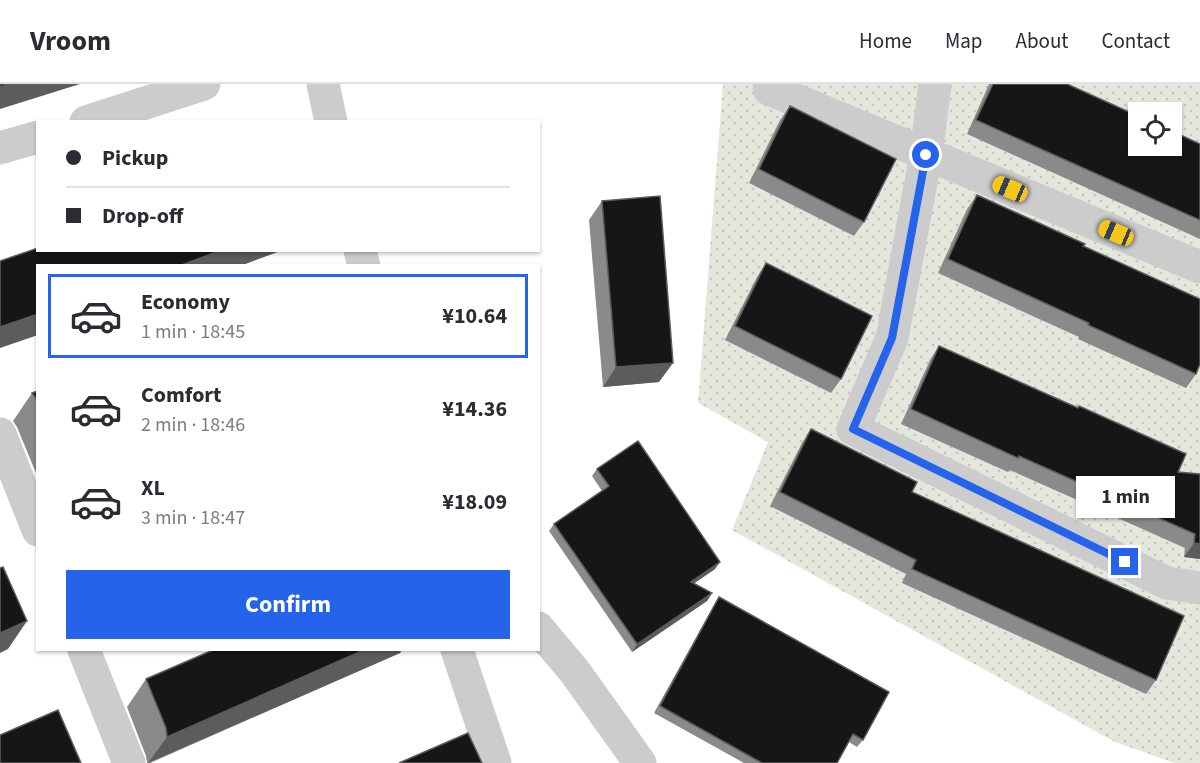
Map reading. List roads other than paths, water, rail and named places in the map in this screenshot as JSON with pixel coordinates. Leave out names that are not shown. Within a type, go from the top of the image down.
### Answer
[{"type":"street","points":[[92,120],[204,84]]},
{"type":"street","points":[[323,84],[331,120]]},
{"type":"street","points":[[936,84],[926,155],[892,338],[853,429],[1167,583],[1200,588]]},
{"type":"street","points":[[769,89],[1200,267]]},
{"type":"street","points":[[0,148],[36,138]]},
{"type":"street","points":[[0,434],[36,525]]},
{"type":"street","points":[[540,630],[575,672],[640,763]]},
{"type":"street","points":[[84,651],[129,763]]},
{"type":"street","points":[[457,651],[495,763]]}]
